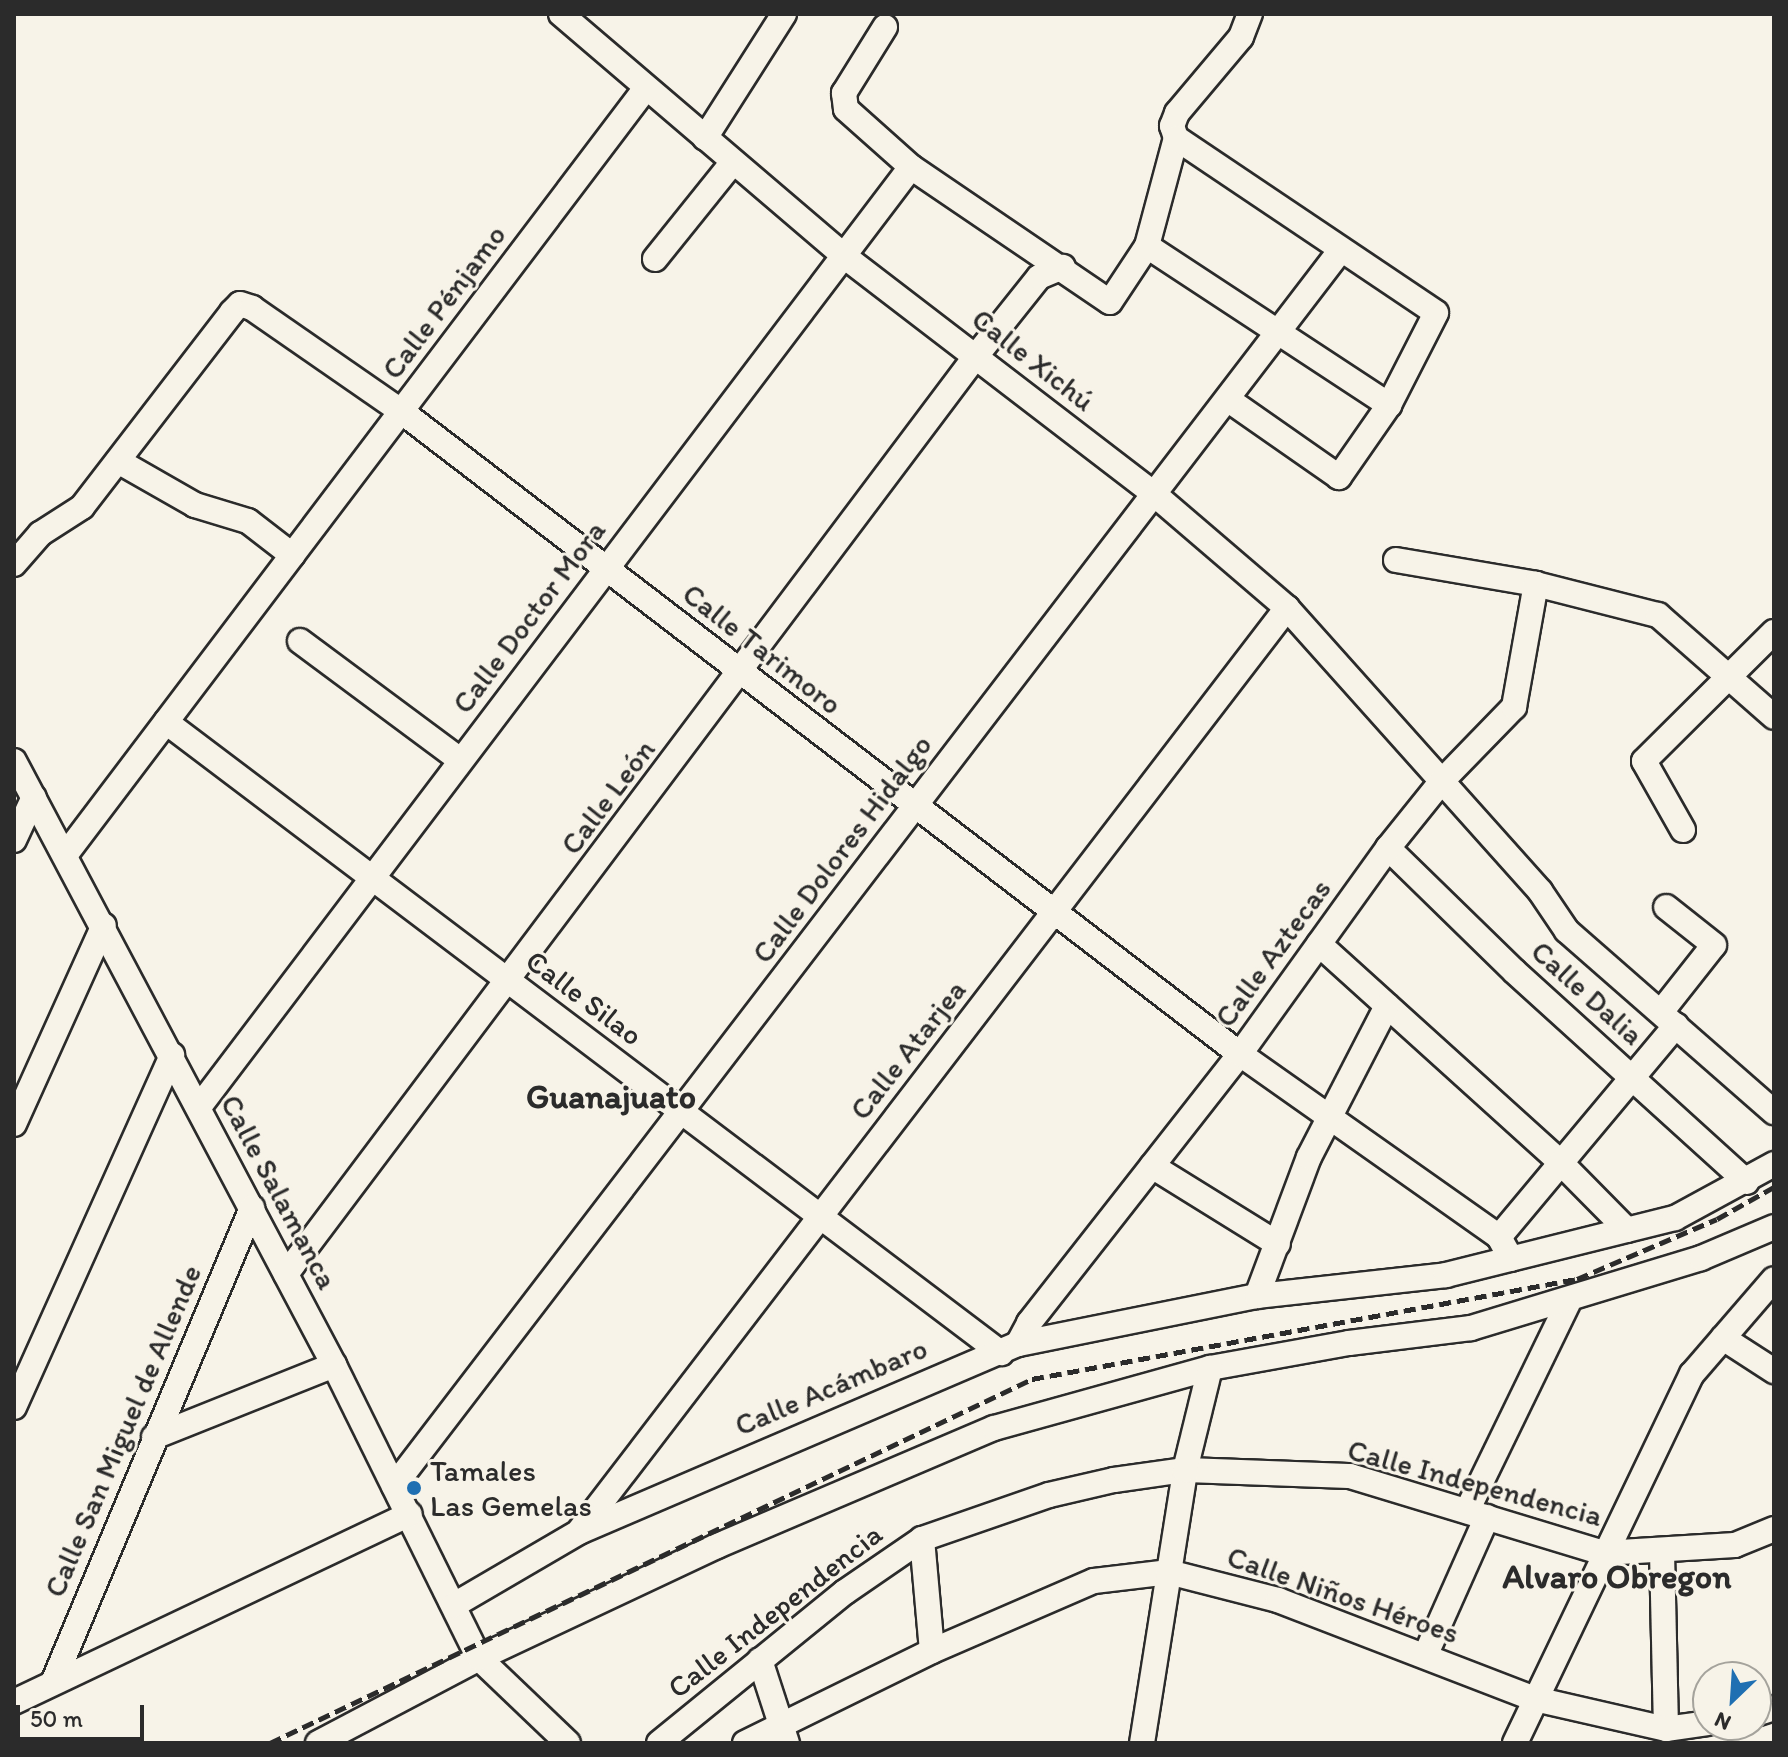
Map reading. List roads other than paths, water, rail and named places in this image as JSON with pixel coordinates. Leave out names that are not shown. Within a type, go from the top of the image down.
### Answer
[{"type":"street","name":"Calle Xichú","points":[[561,14],[844,256],[1154,494],[1287,608],[1540,891],[1567,931],[1774,1112]]},
{"type":"street","points":[[705,138],[784,14]]},
{"type":"street","points":[[885,27],[844,93],[846,109],[911,167],[1063,267],[1110,302],[1147,246],[1176,138],[1172,126],[1177,113],[1241,37],[1250,14]]},
{"type":"street","name":"Calle Pénjamo","points":[[66,854],[646,88]]},
{"type":"street","points":[[1176,138],[1436,313],[1389,405],[1339,477],[1227,399]]},
{"type":"street","points":[[655,259],[733,162]]},
{"type":"street","name":"Calle Doctor Mora","points":[[199,1107],[911,167]]},
{"type":"street","points":[[1147,246],[1389,405]]},
{"type":"street","name":"Calle Dolores Hidalgo","points":[[394,1486],[1340,251]]},
{"type":"street","name":"Calle León","points":[[286,1274],[741,674],[976,356],[1039,277],[1063,267]]},
{"type":"street","name":"Calle Tarimoro","points":[[118,461],[240,304],[252,308],[401,411],[1240,1054],[1330,1114],[1499,1237]]},
{"type":"street","points":[[14,564],[40,534],[82,507],[118,461],[195,505],[248,521],[292,555]]},
{"type":"street","points":[[1396,560],[1536,584],[1658,615],[1774,717]]},
{"type":"street","name":"Calle Aztecas","points":[[1010,1348],[1240,1054],[1388,848],[1441,782],[1514,707],[1536,584]]},
{"type":"street","name":"Calle Atarjea","points":[[579,1532],[1287,608]]},
{"type":"street","points":[[1683,830],[1644,761],[1774,632]]},
{"type":"street","points":[[300,641],[460,760]]},
{"type":"street","name":"Calle Silao","points":[[166,722],[820,1217],[1010,1348]]},
{"type":"street","name":"Calle Salamanca","points":[[14,761],[104,925],[334,1365],[479,1658]]},
{"type":"street","points":[[14,840],[34,797]]},
{"type":"street","name":"Calle Dalia","points":[[1388,848],[1747,1182]]},
{"type":"street","points":[[1511,1259],[1499,1237],[1633,1077],[1714,945],[1666,907]]},
{"type":"street","points":[[14,1124],[104,925]]},
{"type":"street","points":[[1319,944],[1561,1163],[1627,1230]]},
{"type":"street","points":[[1257,1296],[1330,1114],[1387,1006]]},
{"type":"street","points":[[14,1407],[21,1371],[172,1055]]},
{"type":"street","name":"Calle Acámbaro","points":[[454,1605],[579,1532],[873,1402],[1010,1348],[1257,1296],[1446,1275],[1675,1218],[1747,1182],[1774,1164]]},
{"type":"street","points":[[1152,1166],[1278,1244]]},
{"type":"street","name":"Calle San Miguel de Allende","points":[[55,1678],[252,1208]]},
{"type":"street","points":[[332,1740],[479,1658],[717,1546],[994,1428],[1210,1368],[1349,1343],[1471,1328],[1568,1303],[1701,1258],[1774,1227]]},
{"type":"street","points":[[1515,1743],[1692,1374],[1774,1279]]},
{"type":"street","points":[[1426,1654],[1477,1514],[1568,1303]]},
{"type":"street","points":[[1723,1338],[1774,1371]]},
{"type":"street","points":[[154,1437],[334,1365]]},
{"type":"street","points":[[1142,1743],[1185,1470],[1210,1368]]},
{"type":"street","name":"Calle Independencia","points":[[659,1743],[760,1660],[922,1539],[1049,1495],[1185,1470],[1350,1476],[1604,1553],[1662,1552],[1735,1545],[1774,1529]]},
{"type":"street","points":[[14,1702],[55,1678],[410,1514]]},
{"type":"street","points":[[922,1539],[932,1651]]},
{"type":"street","points":[[1662,1552],[1666,1729]]},
{"type":"street","name":"Calle Niños Héroes","points":[[745,1743],[785,1733],[932,1651],[1094,1581],[1169,1572],[1278,1600],[1426,1654],[1535,1699],[1666,1729],[1692,1725]]},
{"type":"street","points":[[479,1658],[568,1743]]},
{"type":"street","points":[[760,1660],[785,1733]]},
{"type":"railway","points":[[270,1743],[1032,1379],[1577,1279],[1717,1219],[1774,1187]]},
{"type":"place","name":"Tamales Las Gemelas","points":[[414,1488]]},
{"type":"district","name":"Guanajuato","points":[[611,1097]]},
{"type":"district","name":"Alvaro Obregon","points":[[1617,1577]]}]
